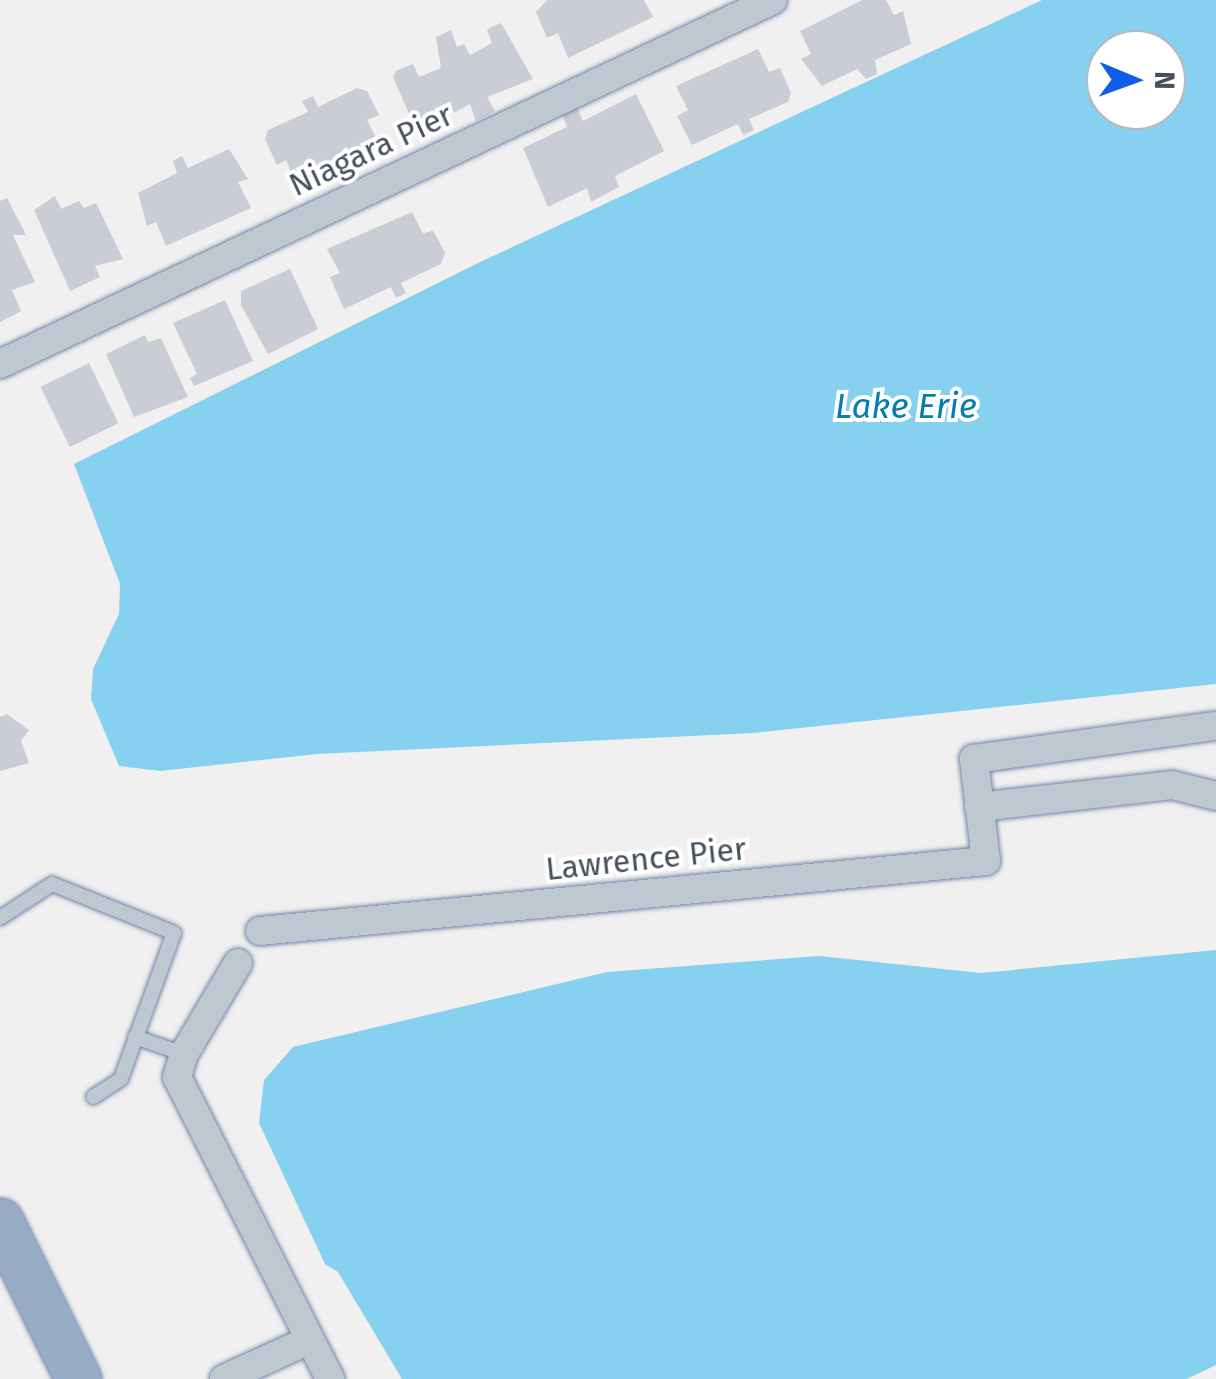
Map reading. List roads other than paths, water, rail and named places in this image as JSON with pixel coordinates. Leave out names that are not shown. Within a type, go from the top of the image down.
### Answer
[{"type":"highway","points":[[0,1220],[78,1379]]},
{"type":"street","name":"Niagara Pier","points":[[0,364],[773,0]]},
{"type":"street","name":"Lawrence Pier","points":[[260,931],[986,861],[974,759],[1216,726]]},
{"type":"street","points":[[979,808],[1172,785],[1216,796]]},
{"type":"street","points":[[238,963],[184,1054],[177,1077],[330,1379]]},
{"type":"street","points":[[224,1379],[307,1340]]},
{"type":"lane","points":[[0,918],[52,884],[174,933],[122,1079],[93,1097]]},
{"type":"lane","points":[[135,1038],[184,1054]]},
{"type":"water","name":"Lake Erie","points":[[1042,0],[1216,0],[1216,684],[753,733],[317,754],[160,771],[119,766],[91,699],[93,669],[119,614],[120,584],[74,464],[476,264]]},
{"type":"water","points":[[1216,950],[1216,1365],[1187,1379],[402,1379],[338,1272],[325,1264],[259,1123],[264,1080],[293,1047],[607,972],[819,956],[981,973]]}]
